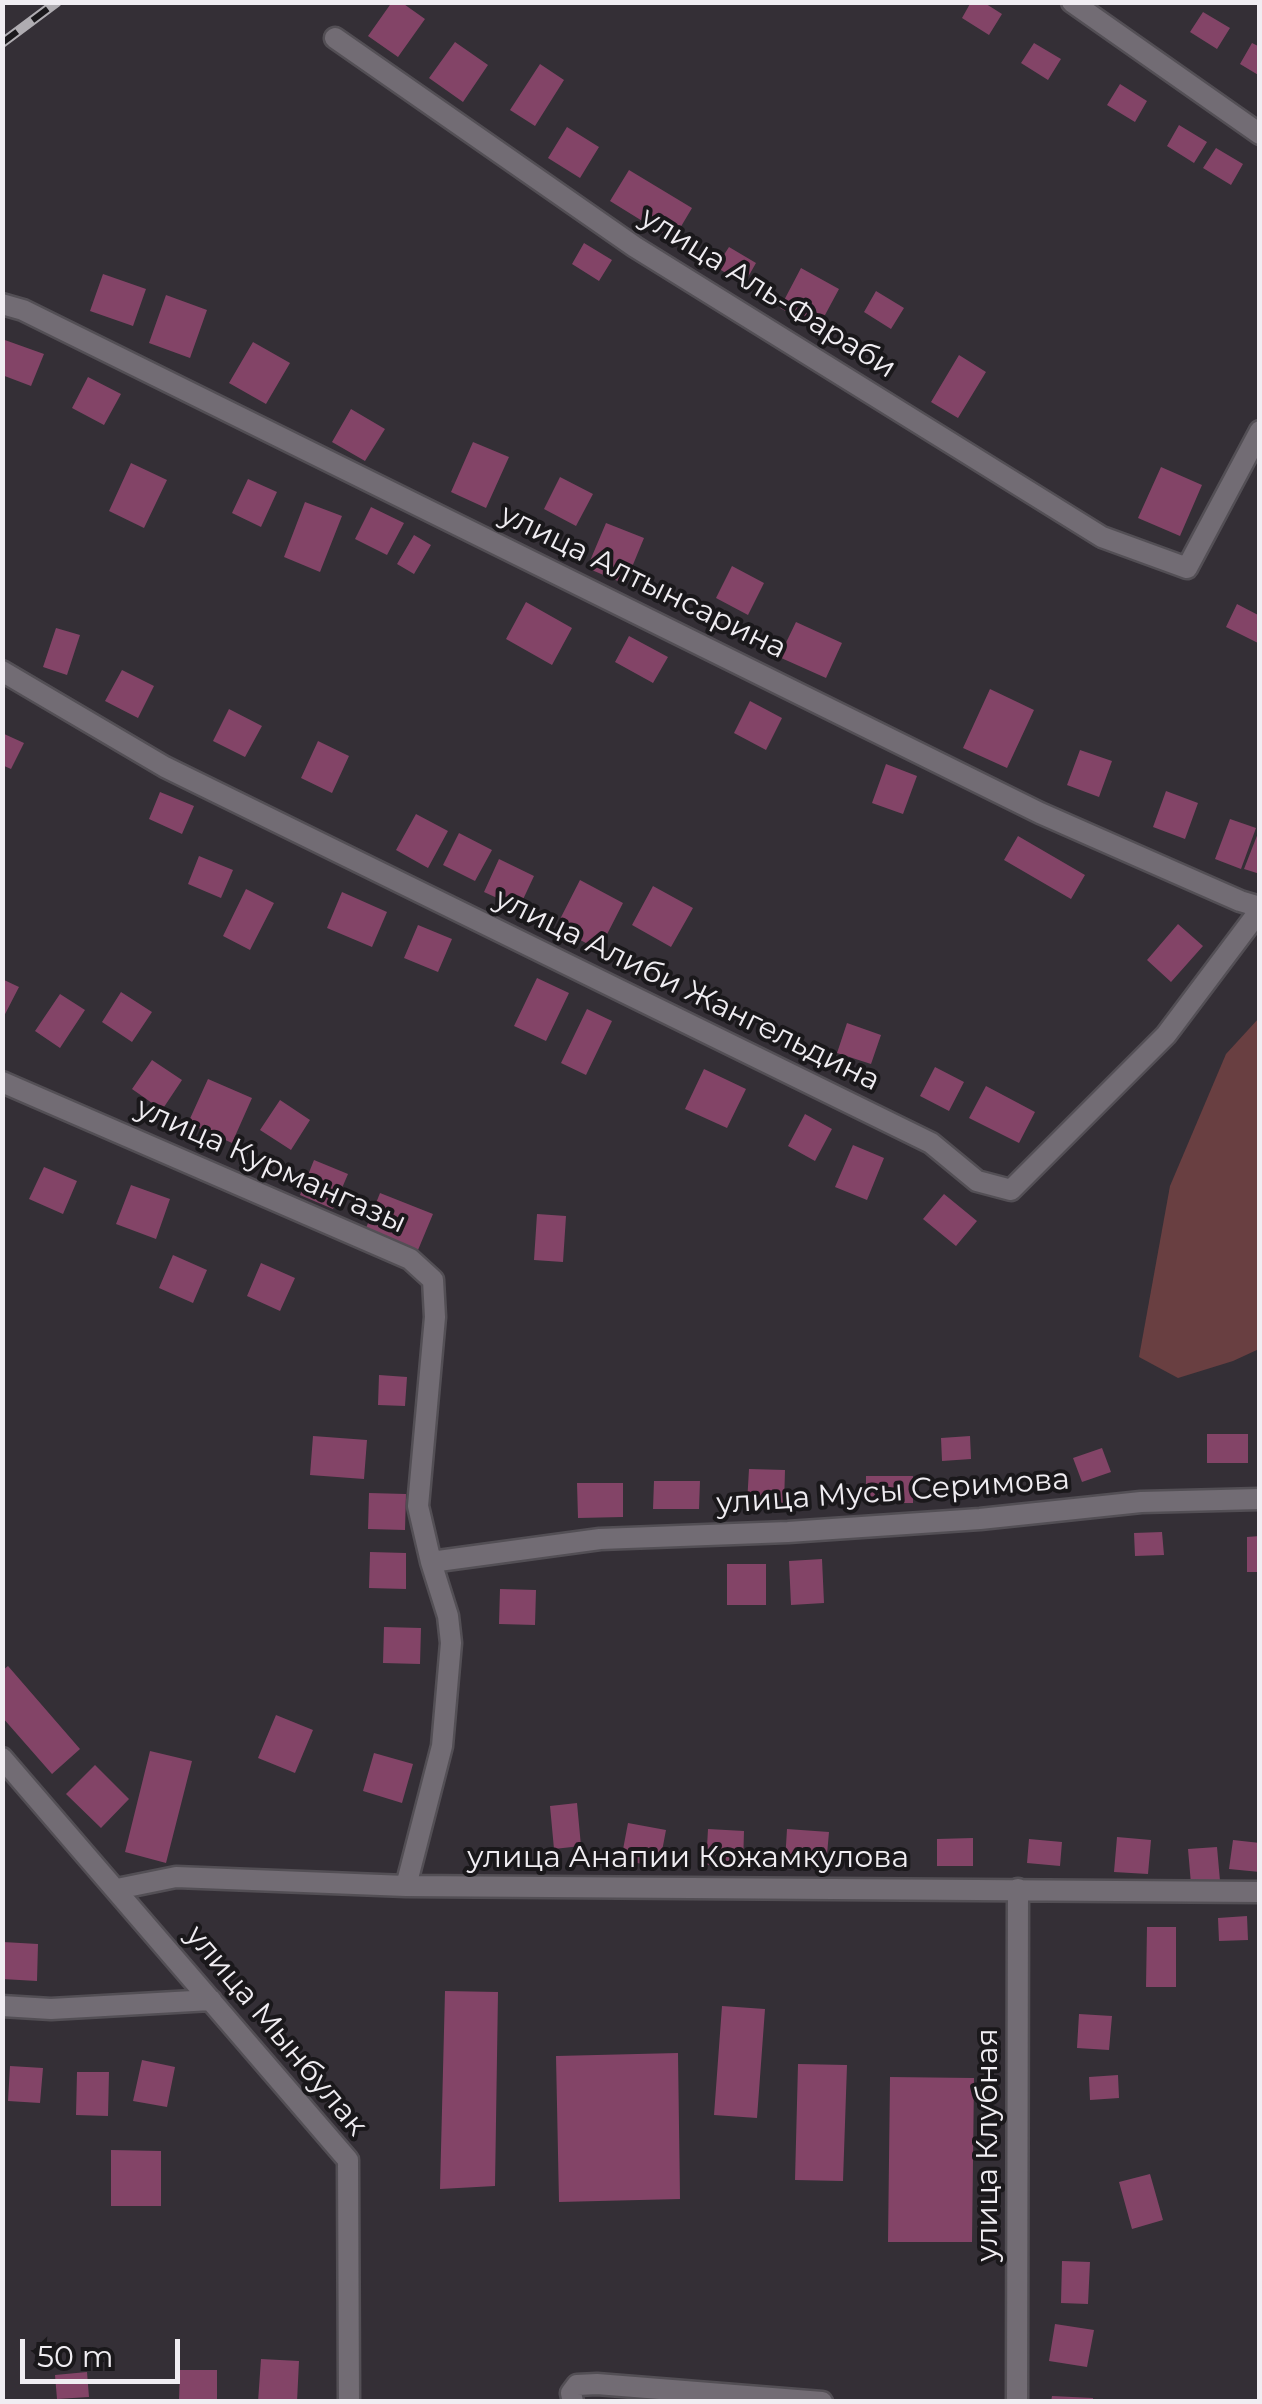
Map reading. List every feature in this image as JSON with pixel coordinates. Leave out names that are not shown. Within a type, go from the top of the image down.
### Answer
[{"type":"street","points":[[1072,2],[1260,134]]},
{"type":"street","name":"улица Аль-Фараби","points":[[335,38],[636,247],[1102,537],[1187,568],[1260,431]]},
{"type":"street","name":"улица Алтынсарина","points":[[2,304],[23,310],[199,396],[1040,812],[1260,908]]},
{"type":"street","name":"улица Алиби Жангельдина","points":[[2,671],[165,767],[931,1143],[977,1181],[1011,1190],[1166,1035],[1260,908]]},
{"type":"street","name":"улица Курмангазы","points":[[2,1082],[410,1259],[433,1280],[435,1317],[418,1506],[431,1562]]},
{"type":"street","name":"улица Мусы Серимова","points":[[431,1562],[600,1539],[788,1532],[980,1519],[1141,1502],[1260,1499]]},
{"type":"street","points":[[406,1886],[442,1746],[451,1643],[448,1616],[431,1562]]},
{"type":"street","name":"улица Мынбулак","points":[[2,1758],[348,2160],[349,2402]]},
{"type":"street","name":"улица Анапии Кожамкулова","points":[[117,1890],[176,1877],[406,1886],[1260,1892]]},
{"type":"street","name":"улица Клубная","points":[[1017,2402],[1018,1888]]},
{"type":"street","points":[[2,2006],[51,2009],[211,2000]]},
{"type":"street","points":[[573,2402],[571,2393],[577,2385],[598,2384],[822,2402]]},
{"type":"shaded area","points":[[1259,1018],[1259,1349],[1178,1378],[1139,1357],[1170,1186],[1226,1054]]},
{"type":"building","points":[[392,2],[401,2],[425,19],[398,57],[368,36]]},
{"type":"building","points":[[971,2],[983,2],[1002,14],[989,35],[962,18]]},
{"type":"building","points":[[1203,12],[1230,28],[1217,49],[1190,32]]},
{"type":"building","points":[[455,42],[488,65],[463,102],[429,78]]},
{"type":"building","points":[[1034,43],[1061,59],[1048,80],[1021,63]]},
{"type":"building","points":[[1252,43],[1260,47],[1260,76],[1240,64]]},
{"type":"building","points":[[540,64],[564,80],[535,126],[510,110]]},
{"type":"building","points":[[1120,84],[1147,101],[1135,122],[1107,105]]},
{"type":"building","points":[[1179,125],[1207,142],[1194,163],[1167,146]]},
{"type":"building","points":[[567,127],[599,147],[580,178],[548,158]]},
{"type":"building","points":[[1216,148],[1243,164],[1231,185],[1203,168]]},
{"type":"building","points":[[629,170],[692,208],[673,240],[610,201]]},
{"type":"building","points":[[584,243],[612,260],[599,281],[572,264]]},
{"type":"building","points":[[729,247],[756,263],[744,284],[716,267]]},
{"type":"building","points":[[801,268],[839,289],[818,328],[780,308]]},
{"type":"building","points":[[103,274],[146,289],[133,326],[90,311]]},
{"type":"building","points":[[876,291],[904,308],[891,329],[864,312]]},
{"type":"building","points":[[166,295],[207,310],[190,358],[149,343]]},
{"type":"building","points":[[2,339],[44,354],[31,386],[2,375]]},
{"type":"building","points":[[253,342],[290,363],[266,404],[229,383]]},
{"type":"building","points":[[959,355],[986,372],[958,418],[931,402]]},
{"type":"building","points":[[88,377],[121,394],[104,425],[72,408]]},
{"type":"building","points":[[351,409],[385,429],[365,461],[332,442]]},
{"type":"building","points":[[473,442],[509,457],[486,508],[451,492]]},
{"type":"building","points":[[131,463],[167,480],[144,528],[109,511]]},
{"type":"building","points":[[1161,467],[1202,485],[1180,536],[1138,518]]},
{"type":"building","points":[[560,477],[593,494],[576,526],[544,509]]},
{"type":"building","points":[[248,479],[277,492],[261,527],[232,513]]},
{"type":"building","points":[[305,502],[342,516],[320,572],[284,557]]},
{"type":"building","points":[[371,507],[404,523],[387,555],[355,539]]},
{"type":"building","points":[[606,523],[644,538],[625,584],[587,568]]},
{"type":"building","points":[[414,535],[431,545],[414,574],[397,564]]},
{"type":"building","points":[[732,566],[764,583],[748,615],[716,598]]},
{"type":"building","points":[[526,602],[572,628],[552,665],[506,639]]},
{"type":"building","points":[[1237,604],[1260,616],[1260,644],[1226,627]]},
{"type":"building","points":[[796,622],[842,643],[826,678],[779,657]]},
{"type":"building","points":[[56,628],[80,635],[67,675],[43,667]]},
{"type":"building","points":[[629,636],[668,657],[653,683],[615,662]]},
{"type":"building","points":[[122,670],[154,686],[138,718],[105,701]]},
{"type":"building","points":[[990,689],[1034,710],[1007,768],[963,748]]},
{"type":"building","points":[[750,701],[782,718],[766,750],[734,733]]},
{"type":"building","points":[[229,709],[262,726],[245,757],[213,741]]},
{"type":"building","points":[[2,733],[24,743],[11,769],[2,765]]},
{"type":"building","points":[[318,741],[349,756],[332,793],[301,778]]},
{"type":"building","points":[[1080,750],[1112,761],[1099,797],[1067,785]]},
{"type":"building","points":[[886,764],[917,776],[903,814],[872,803]]},
{"type":"building","points":[[1166,791],[1198,803],[1185,839],[1153,827]]},
{"type":"building","points":[[160,792],[194,806],[182,834],[149,819]]},
{"type":"building","points":[[416,814],[448,831],[428,868],[396,850]]},
{"type":"building","points":[[1230,819],[1256,828],[1241,869],[1215,859]]},
{"type":"building","points":[[1260,828],[1260,874],[1244,869]]},
{"type":"building","points":[[459,833],[492,850],[475,881],[443,865]]},
{"type":"building","points":[[1018,836],[1085,875],[1071,899],[1004,860]]},
{"type":"building","points":[[199,856],[233,870],[221,898],[188,884]]},
{"type":"building","points":[[499,859],[534,876],[519,908],[484,892]]},
{"type":"building","points":[[580,880],[623,903],[599,950],[556,927]]},
{"type":"building","points":[[653,886],[693,908],[671,947],[632,925]]},
{"type":"building","points":[[246,889],[274,903],[250,950],[223,936]]},
{"type":"building","points":[[342,892],[387,912],[372,947],[327,928]]},
{"type":"building","points":[[1178,924],[1203,946],[1171,982],[1147,960]]},
{"type":"building","points":[[418,925],[452,939],[438,972],[404,958]]},
{"type":"building","points":[[537,978],[569,993],[546,1041],[514,1026]]},
{"type":"building","points":[[2,979],[19,987],[2,1020]]},
{"type":"building","points":[[121,992],[152,1012],[132,1042],[102,1022]]},
{"type":"building","points":[[60,994],[85,1010],[60,1048],[35,1031]]},
{"type":"building","points":[[587,1009],[612,1021],[586,1075],[561,1063]]},
{"type":"building","points":[[847,1023],[881,1035],[871,1064],[837,1053]]},
{"type":"building","points":[[152,1060],[182,1080],[162,1110],[132,1089]]},
{"type":"building","points":[[935,1067],[964,1082],[949,1111],[920,1096]]},
{"type":"building","points":[[704,1069],[746,1089],[727,1128],[685,1109]]},
{"type":"building","points":[[208,1079],[252,1098],[232,1143],[188,1123]]},
{"type":"building","points":[[986,1086],[1035,1112],[1019,1143],[969,1118]]},
{"type":"building","points":[[280,1100],[310,1120],[291,1150],[260,1130]]},
{"type":"building","points":[[805,1114],[832,1129],[815,1161],[788,1146]]},
{"type":"building","points":[[853,1145],[884,1158],[867,1200],[835,1187]]},
{"type":"building","points":[[314,1160],[348,1174],[333,1209],[300,1195]]},
{"type":"building","points":[[44,1167],[77,1181],[63,1214],[29,1199]]},
{"type":"building","points":[[131,1185],[170,1199],[156,1239],[116,1224]]},
{"type":"building","points":[[380,1193],[433,1214],[418,1250],[366,1228]]},
{"type":"building","points":[[944,1194],[977,1221],[956,1246],[923,1219]]},
{"type":"building","points":[[537,1214],[566,1216],[563,1262],[534,1260]]},
{"type":"building","points":[[173,1255],[207,1270],[193,1303],[159,1288]]},
{"type":"building","points":[[261,1263],[295,1278],[280,1311],[247,1296]]},
{"type":"building","points":[[379,1375],[407,1377],[405,1406],[378,1405]]},
{"type":"building","points":[[1207,1434],[1248,1434],[1248,1463],[1207,1463]]},
{"type":"building","points":[[313,1436],[367,1440],[364,1479],[310,1475]]},
{"type":"building","points":[[970,1436],[971,1459],[942,1461],[941,1438]]},
{"type":"building","points":[[1102,1448],[1111,1472],[1082,1482],[1073,1458]]},
{"type":"building","points":[[749,1469],[785,1470],[784,1505],[747,1504]]},
{"type":"building","points":[[866,1476],[913,1476],[913,1503],[866,1503]]},
{"type":"building","points":[[654,1481],[700,1481],[699,1509],[653,1509]]},
{"type":"building","points":[[577,1483],[623,1483],[623,1517],[578,1518]]},
{"type":"building","points":[[369,1493],[406,1494],[405,1530],[368,1529]]},
{"type":"building","points":[[1162,1532],[1164,1555],[1135,1556],[1134,1533]]},
{"type":"building","points":[[1260,1536],[1260,1572],[1247,1572],[1247,1537]]},
{"type":"building","points":[[370,1552],[406,1553],[406,1589],[369,1588]]},
{"type":"building","points":[[822,1559],[824,1603],[791,1605],[789,1561]]},
{"type":"building","points":[[727,1564],[766,1564],[766,1605],[727,1605]]},
{"type":"building","points":[[500,1589],[536,1590],[535,1625],[499,1624]]},
{"type":"building","points":[[384,1627],[421,1628],[420,1664],[383,1663]]},
{"type":"building","points":[[8,1666],[80,1749],[52,1774],[2,1717],[2,1671]]},
{"type":"building","points":[[276,1715],[313,1730],[295,1773],[258,1758]]},
{"type":"building","points":[[150,1751],[192,1761],[166,1863],[125,1852]]},
{"type":"building","points":[[374,1753],[413,1764],[402,1803],[363,1791]]},
{"type":"building","points":[[95,1765],[129,1799],[101,1828],[66,1794]]},
{"type":"building","points":[[577,1803],[581,1846],[554,1849],[550,1806]]},
{"type":"building","points":[[628,1823],[666,1830],[659,1867],[621,1860]]},
{"type":"building","points":[[708,1829],[744,1831],[743,1866],[706,1865]]},
{"type":"building","points":[[787,1829],[829,1832],[826,1866],[785,1862]]},
{"type":"building","points":[[1117,1837],[1151,1840],[1148,1874],[1114,1872]]},
{"type":"building","points":[[973,1838],[973,1866],[937,1866],[937,1839]]},
{"type":"building","points":[[1029,1839],[1062,1842],[1060,1866],[1027,1863]]},
{"type":"building","points":[[1233,1840],[1260,1843],[1260,1872],[1229,1869]]},
{"type":"building","points":[[1217,1847],[1220,1881],[1191,1884],[1188,1849]]},
{"type":"building","points":[[1247,1916],[1248,1940],[1219,1941],[1218,1918]]},
{"type":"building","points":[[1147,1927],[1176,1927],[1176,1987],[1146,1987]]},
{"type":"building","points":[[3,1942],[38,1944],[37,1981],[2,1979]]},
{"type":"building","points":[[445,1991],[498,1992],[495,2186],[440,2189]]},
{"type":"building","points":[[722,2006],[765,2009],[757,2118],[714,2115]]},
{"type":"building","points":[[1079,2014],[1112,2016],[1109,2050],[1077,2048]]},
{"type":"building","points":[[678,2053],[680,2199],[559,2202],[556,2056]]},
{"type":"building","points":[[142,2060],[175,2067],[167,2107],[133,2101]]},
{"type":"building","points":[[798,2064],[847,2065],[843,2181],[795,2180]]},
{"type":"building","points":[[10,2066],[43,2068],[40,2103],[8,2101]]},
{"type":"building","points":[[77,2072],[109,2072],[108,2116],[76,2115]]},
{"type":"building","points":[[1118,2075],[1119,2098],[1090,2100],[1089,2077]]},
{"type":"building","points":[[890,2077],[974,2078],[972,2242],[888,2242]]},
{"type":"building","points":[[111,2150],[161,2151],[161,2206],[111,2206]]},
{"type":"building","points":[[1150,2174],[1163,2220],[1132,2229],[1119,2182]]},
{"type":"building","points":[[1062,2261],[1090,2262],[1088,2304],[1061,2303]]},
{"type":"building","points":[[1055,2324],[1094,2330],[1087,2367],[1049,2361]]},
{"type":"building","points":[[261,2359],[299,2361],[297,2402],[258,2402]]},
{"type":"building","points":[[180,2370],[217,2370],[217,2400],[179,2400]]},
{"type":"building","points":[[87,2372],[89,2397],[57,2399],[55,2375]]},
{"type":"building","points":[[1052,2396],[1093,2398],[1093,2402],[1051,2402]]},
{"type":"railway","points":[[2,43],[57,2]]}]
